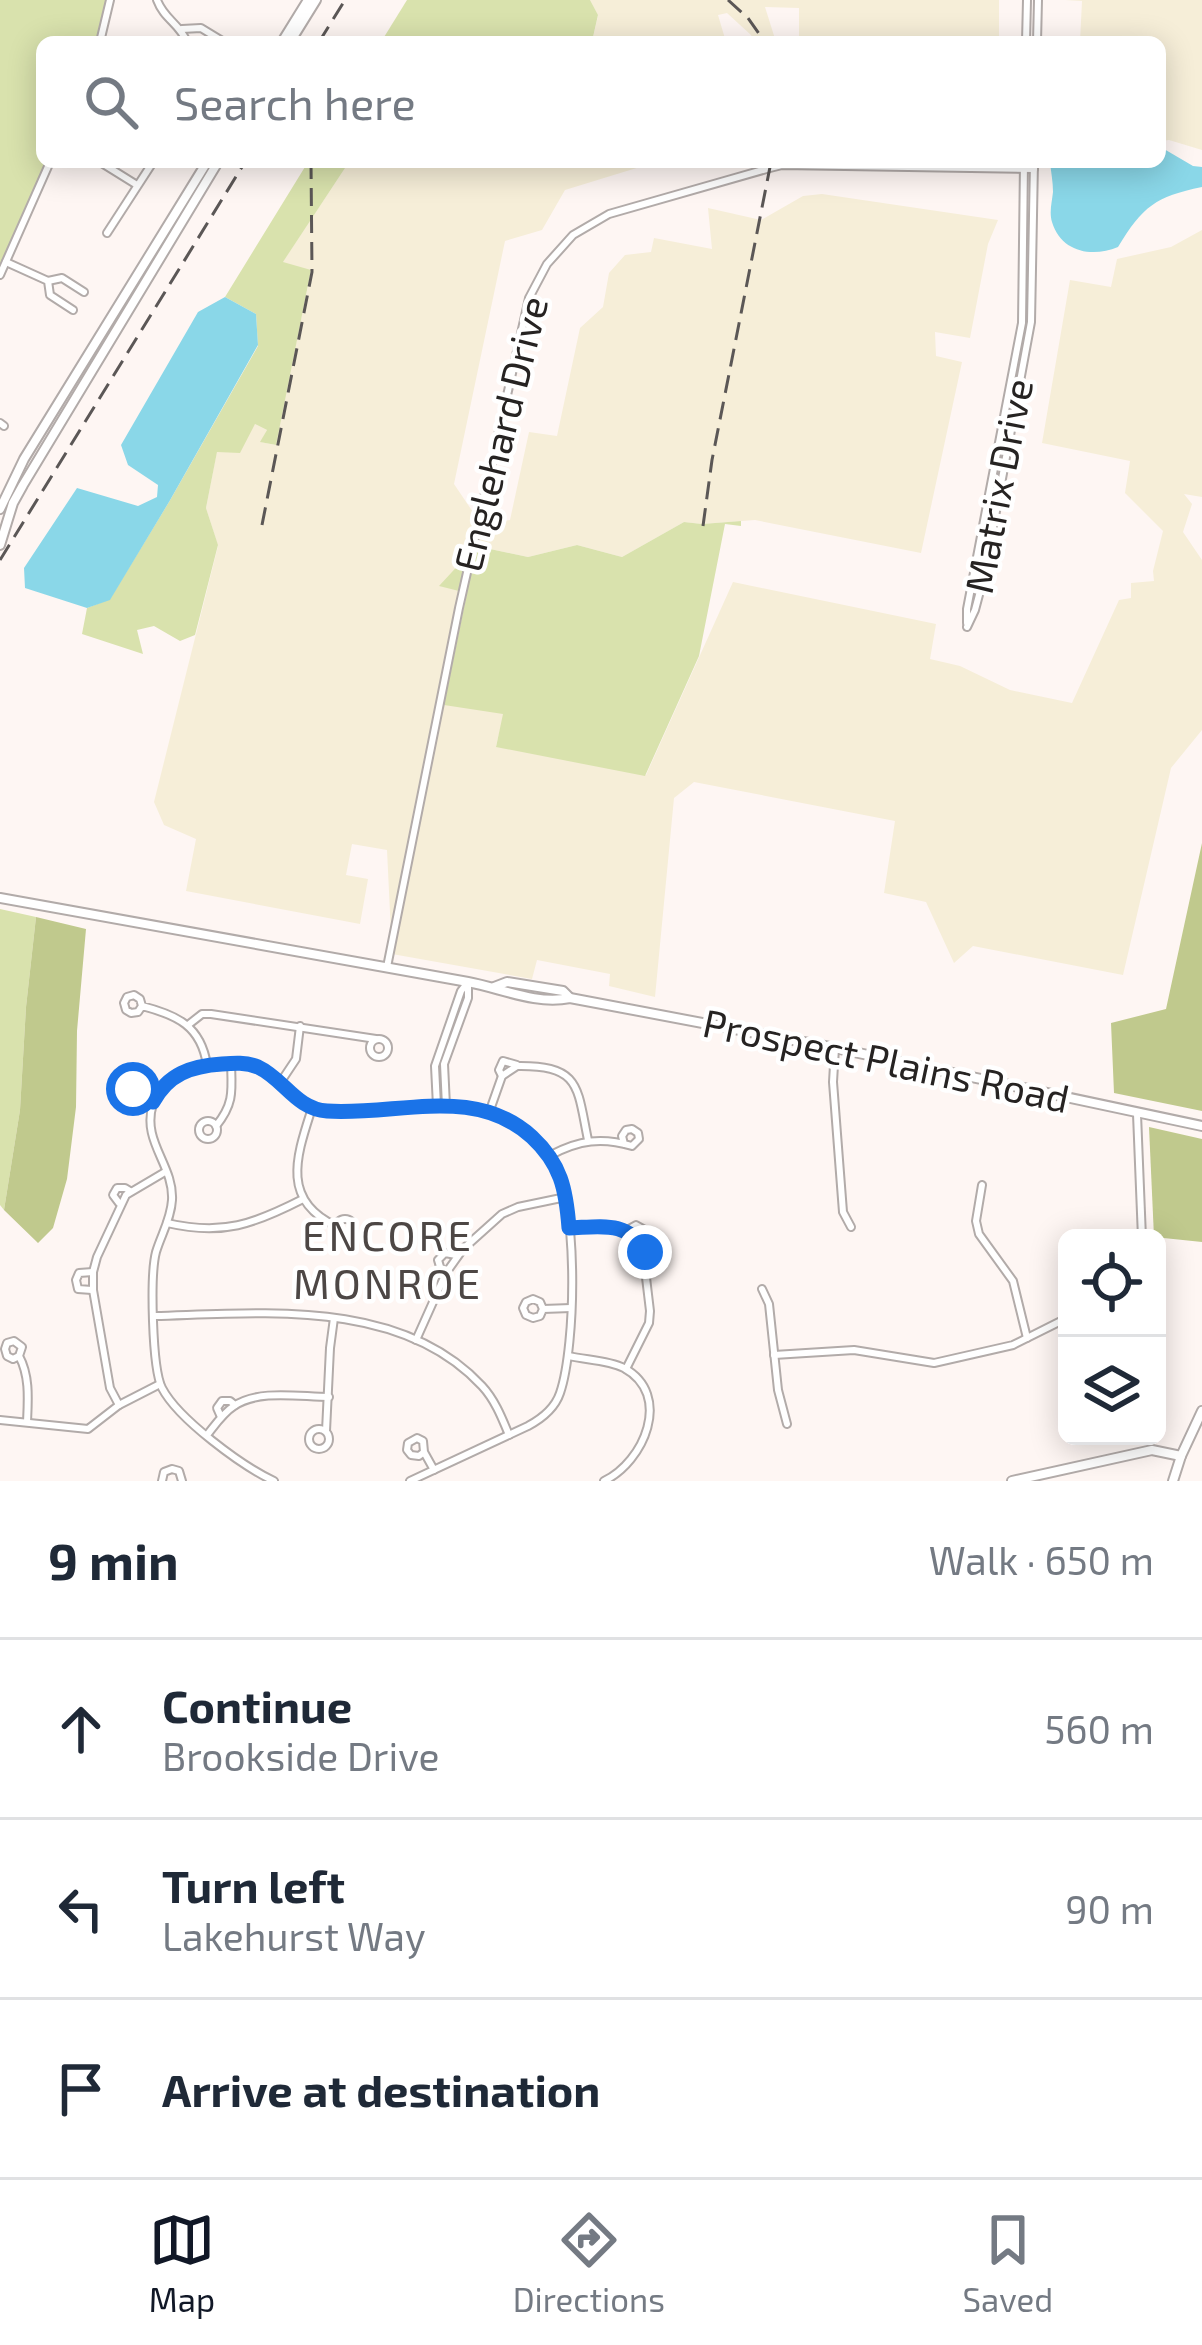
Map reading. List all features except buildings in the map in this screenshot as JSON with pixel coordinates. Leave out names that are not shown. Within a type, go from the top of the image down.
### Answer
[{"type":"street","points":[[101,36],[110,0]]},
{"type":"street","points":[[157,0],[185,36]]},
{"type":"street","points":[[290,36],[312,0]]},
{"type":"street","points":[[1026,36],[1027,0]]},
{"type":"street","points":[[1037,36],[1038,0]]},
{"type":"street","points":[[182,29],[201,28],[214,36]]},
{"type":"street","points":[[0,275],[47,168]]},
{"type":"street","points":[[109,168],[136,185]]},
{"type":"street","points":[[107,233],[149,168]]},
{"type":"street","points":[[0,509],[24,459],[203,168]]},
{"type":"street","points":[[0,545],[23,485],[214,168]]},
{"type":"street","name":"Englehard Drive","points":[[387,967],[458,608],[529,298],[547,264],[573,235],[609,214],[771,168]]},
{"type":"street","name":"Matrix Drive","points":[[1029,168],[1031,322],[984,576],[967,627],[1022,323],[1029,168]]},
{"type":"street","points":[[6,262],[48,281],[62,278],[84,292]]},
{"type":"street","points":[[48,281],[50,295],[73,310]]},
{"type":"street","name":"Prospect Plains Road","points":[[0,898],[494,987],[507,982],[563,991],[570,998],[1202,1126]]},
{"type":"street","points":[[442,1106],[444,1064],[468,998],[468,982]]},
{"type":"street","points":[[142,1006],[188,1025],[203,1045],[207,1065]]},
{"type":"street","points":[[188,1025],[202,1014],[376,1039]]},
{"type":"street","points":[[280,1083],[296,1059],[300,1026]]},
{"type":"street","points":[[835,1048],[833,1082],[843,1212],[851,1227]]},
{"type":"street","points":[[216,1126],[228,1112],[231,1064]]},
{"type":"street","points":[[274,1481],[254,1472],[178,1411],[160,1384],[155,1354],[154,1261],[172,1198],[151,1136],[153,1102],[171,1078],[207,1065],[254,1066],[298,1100],[329,1111],[461,1105],[490,1110],[513,1121],[551,1156],[566,1197],[569,1228],[571,1308],[560,1395],[539,1420],[410,1481]]},
{"type":"street","points":[[490,1110],[502,1076],[517,1066],[560,1071],[577,1088],[588,1140]]},
{"type":"street","points":[[135,1097],[153,1102]]},
{"type":"street","points":[[312,1108],[295,1172],[303,1199],[336,1226]]},
{"type":"street","points":[[1137,1114],[1142,1229]]},
{"type":"street","points":[[551,1156],[588,1140],[624,1144]]},
{"type":"street","points":[[119,1405],[110,1388],[93,1272],[120,1204],[130,1191],[166,1171]]},
{"type":"street","points":[[982,1185],[976,1221],[979,1234],[1012,1281],[1028,1338]]},
{"type":"street","points":[[416,1340],[457,1256],[502,1214],[566,1197]]},
{"type":"street","points":[[167,1223],[200,1229],[241,1226],[303,1199]]},
{"type":"street","points":[[569,1228],[616,1226],[642,1244],[649,1323],[626,1369]]},
{"type":"street","points":[[446,1273],[438,1264],[441,1255],[457,1256]]},
{"type":"street","points":[[93,1272],[79,1274],[76,1280],[78,1289],[93,1290]]},
{"type":"street","points":[[762,1289],[769,1304],[778,1390],[787,1424]]},
{"type":"street","points":[[543,1309],[571,1308]]},
{"type":"street","points":[[154,1316],[304,1314],[377,1327],[416,1340],[459,1365],[484,1388],[509,1435]]},
{"type":"street","points":[[326,1431],[334,1318]]},
{"type":"street","points":[[774,1355],[854,1350],[934,1363],[1013,1345],[1058,1323]]},
{"type":"street","points":[[20,1356],[28,1393],[27,1422]]},
{"type":"street","points":[[568,1356],[626,1369],[646,1391],[650,1418],[641,1447],[630,1464],[604,1481]]},
{"type":"street","points":[[0,1420],[88,1429],[119,1405],[160,1384]]},
{"type":"street","points":[[207,1435],[235,1406],[254,1397],[329,1397]]},
{"type":"street","points":[[1173,1481],[1202,1412]]},
{"type":"street","points":[[1152,1445],[1152,1450]]},
{"type":"street","points":[[1012,1481],[1152,1450],[1180,1456]]},
{"type":"street","points":[[424,1452],[434,1470]]},
{"type":"street","points":[[162,1481],[164,1472],[172,1469],[182,1481]]},
{"type":"street","points":[[248,1481],[254,1472]]},
{"type":"shaded area","points":[[590,0],[999,0],[999,36],[799,36],[799,8],[765,7],[774,36],[751,36],[727,13],[718,15],[724,36],[593,36],[598,16]]},
{"type":"shaded area","points":[[1065,0],[1202,0],[1202,150],[1166,140],[1166,36],[1080,36],[1082,1]]},
{"type":"shaded area","points":[[345,168],[636,168],[565,190],[542,230],[505,241],[454,484],[481,524],[510,520],[529,432],[557,436],[580,328],[603,307],[609,273],[625,255],[651,252],[654,238],[712,249],[708,208],[761,220],[803,196],[822,194],[998,220],[988,244],[970,338],[935,332],[936,356],[962,362],[921,553],[755,520],[684,522],[622,557],[577,545],[528,557],[476,546],[441,586],[467,592],[504,714],[496,746],[646,775],[733,582],[936,624],[930,659],[960,666],[1010,690],[1072,703],[1119,600],[1131,598],[1131,583],[1154,581],[1163,531],[1125,493],[1130,461],[1042,443],[1070,280],[1111,287],[1117,259],[1171,247],[1202,230],[1202,497],[1184,494],[1192,504],[1183,532],[1202,560],[1202,730],[1171,768],[1123,975],[973,946],[954,963],[926,902],[884,893],[895,821],[694,782],[674,798],[655,997],[609,986],[610,974],[537,960],[532,979],[392,954],[387,850],[352,844],[346,875],[368,879],[360,924],[186,891],[196,839],[164,825],[154,802],[218,546],[206,508],[217,451],[255,424],[267,430],[261,442],[275,445],[311,271],[282,263]]},
{"type":"green space","points":[[0,0],[108,0],[99,36],[36,36],[36,168],[47,168],[0,280]]},
{"type":"green space","points":[[407,0],[590,0],[598,15],[593,36],[385,36]]},
{"type":"green space","points":[[304,168],[345,168],[283,262],[311,270],[276,445],[260,442],[267,430],[255,424],[240,453],[217,452],[206,508],[218,545],[195,635],[180,641],[154,626],[137,630],[143,654],[82,634],[87,608],[110,599],[258,346],[256,314],[225,297]]},
{"type":"green space","points":[[741,521],[741,526],[725,524],[699,656],[645,776],[496,747],[503,714],[444,705],[467,593],[439,586],[476,546],[528,557],[577,545],[622,557],[684,522]]},
{"type":"green space","points":[[1202,843],[1202,1111],[1114,1093],[1111,1023],[1166,1009]]},
{"type":"green space","points":[[0,909],[36,917],[20,1110],[4,1210],[0,1205]]},
{"type":"green space","points":[[36,917],[86,929],[67,1179],[53,1228],[38,1243],[4,1210],[20,1110]]},
{"type":"green space","points":[[1149,1127],[1202,1139],[1202,1242],[1166,1238],[1166,1229],[1154,1229]]},
{"type":"water","points":[[1166,150],[1202,167],[1202,187],[1152,205],[1118,247],[1098,252],[1070,246],[1056,232],[1051,218],[1051,168],[1166,168]]},
{"type":"water","points":[[225,297],[256,314],[258,345],[110,600],[87,608],[25,588],[24,568],[77,488],[138,506],[157,497],[158,485],[128,465],[121,445],[198,312]]},
{"type":"railway","points":[[323,36],[345,0]]},
{"type":"railway","points":[[728,0],[761,36]]},
{"type":"railway","points":[[0,560],[241,168]]},
{"type":"railway","points":[[262,525],[312,272],[311,168]]},
{"type":"railway","points":[[703,526],[770,168]]},
{"type":"district","name":"ENCORE MONROE","points":[[388,1260]]},
{"type":"route","points":[[133,1089],[135,1097],[153,1102],[179,1073],[240,1063],[263,1070],[298,1100],[323,1111],[461,1105],[490,1110],[513,1121],[551,1156],[562,1182],[569,1228],[616,1226],[628,1230],[645,1252]]}]
